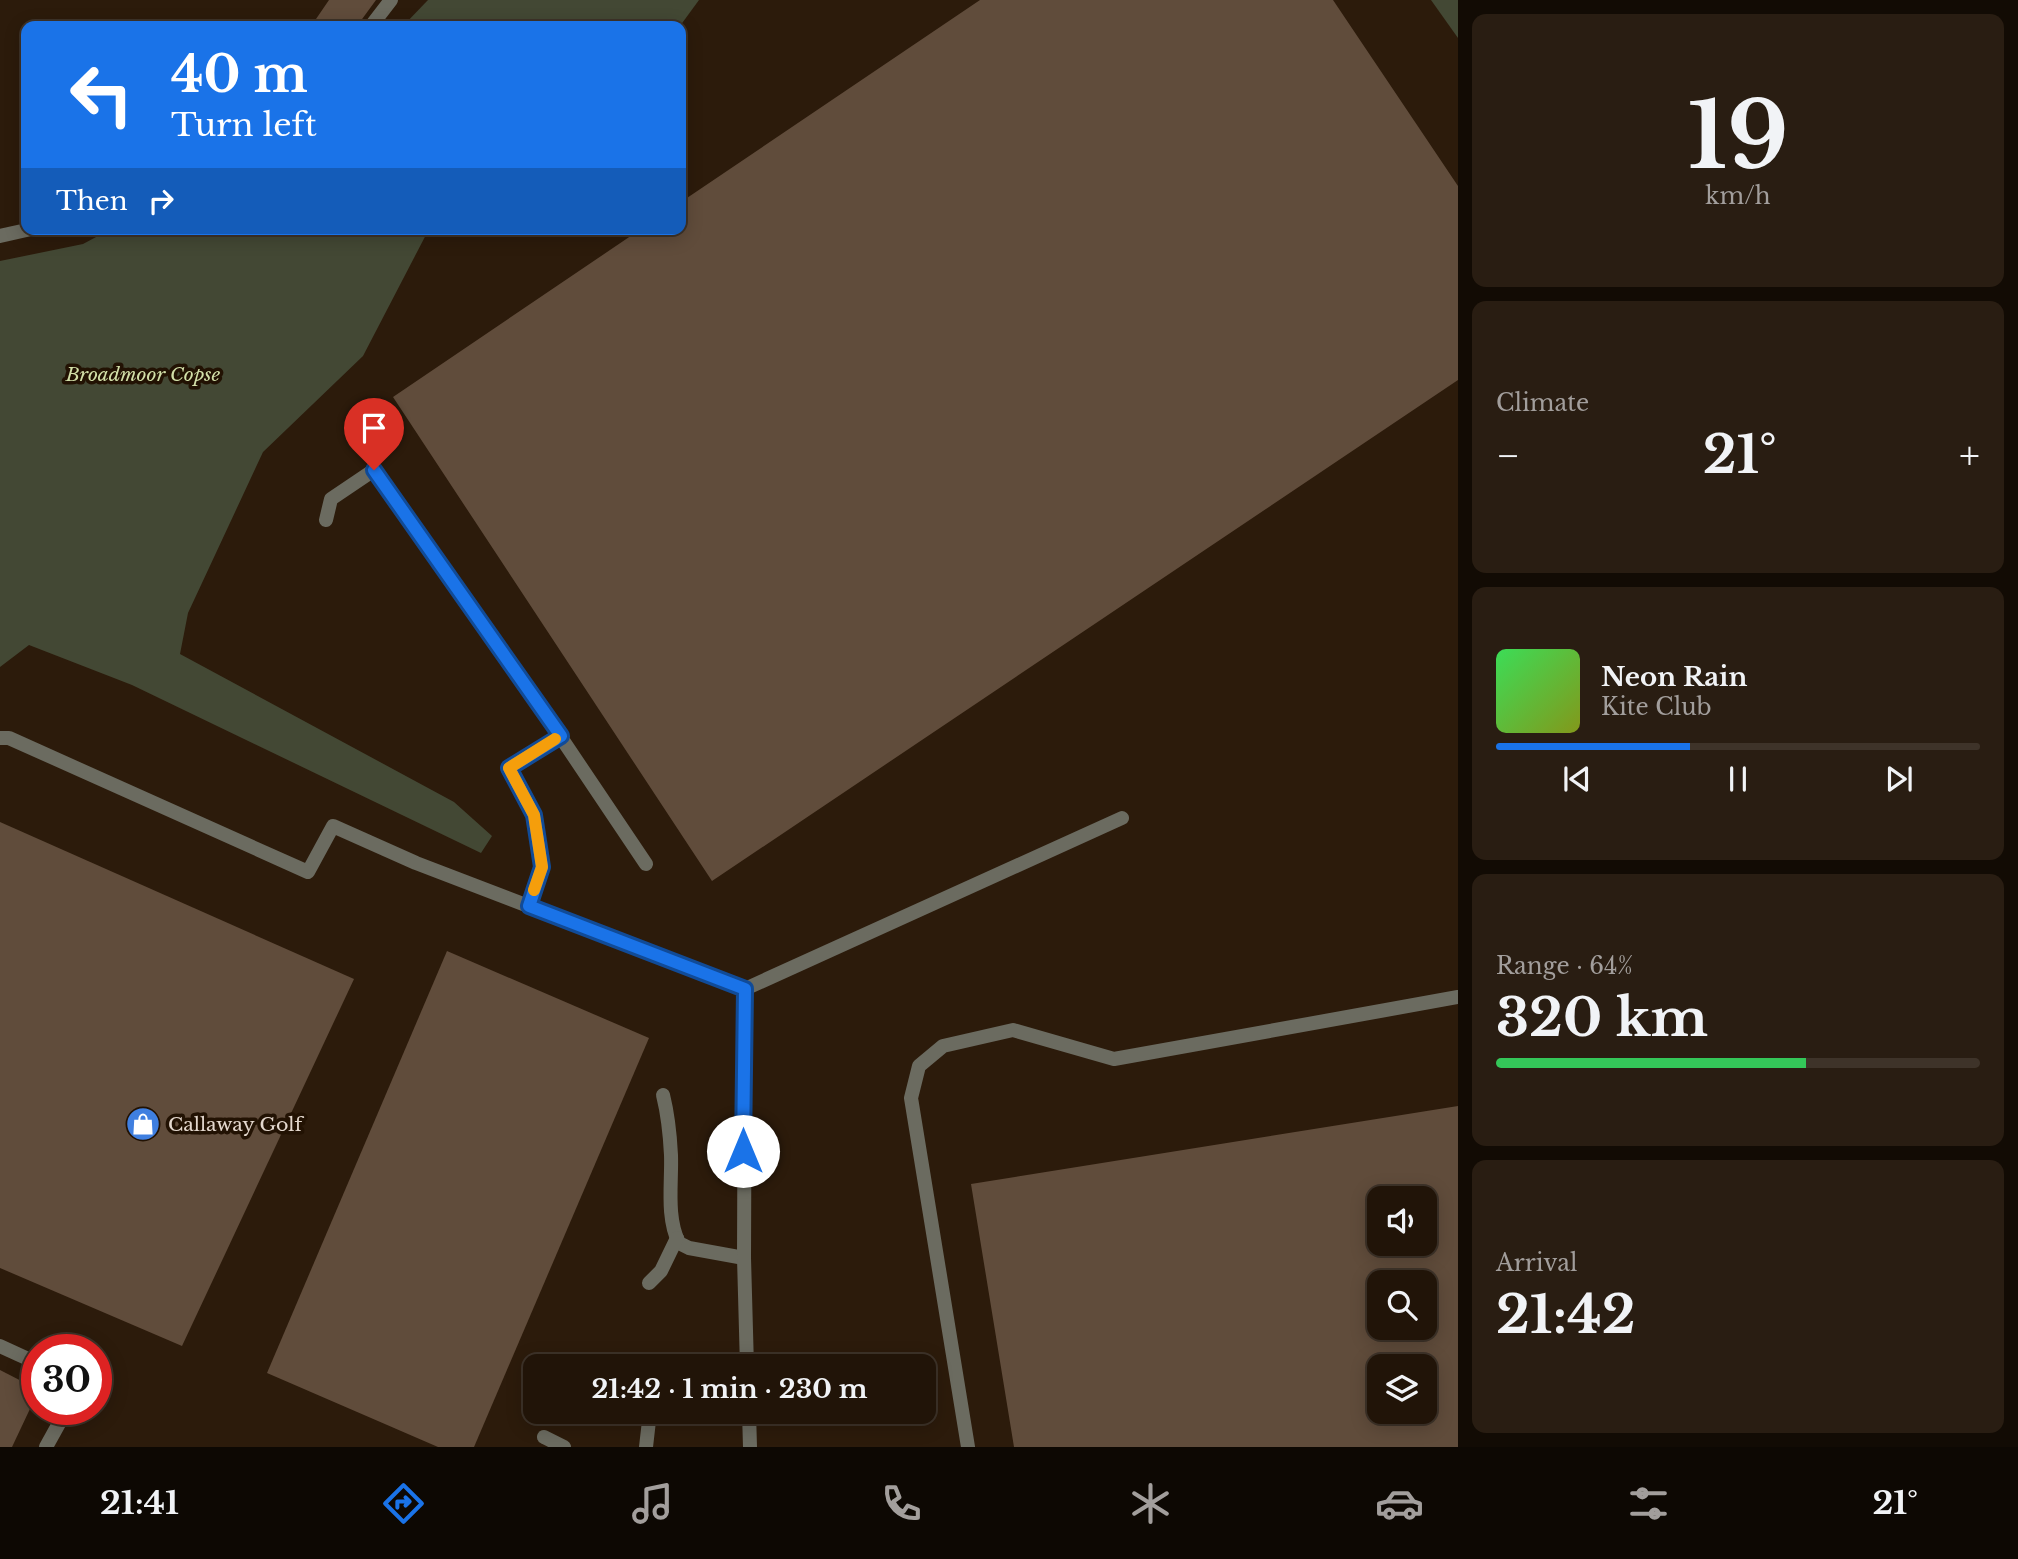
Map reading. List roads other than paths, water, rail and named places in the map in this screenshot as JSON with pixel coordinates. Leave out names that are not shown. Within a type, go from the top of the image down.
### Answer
[{"type":"street","points":[[375,21],[391,0]]},
{"type":"street","points":[[0,236],[21,231]]},
{"type":"street","points":[[326,520],[331,499],[374,470],[561,736],[646,864]]},
{"type":"street","points":[[529,906],[542,867],[534,815],[509,768],[561,736]]},
{"type":"street","points":[[0,738],[9,738],[309,872],[333,826],[416,863],[745,989],[1122,818]]},
{"type":"street","points":[[745,989],[744,1258],[747,1354]]},
{"type":"street","points":[[968,1447],[911,1098],[919,1066],[943,1046],[1013,1030],[1114,1059],[1458,997]]},
{"type":"street","points":[[663,1095],[669,1129],[673,1217],[679,1243],[689,1248],[744,1258]]},
{"type":"street","points":[[649,1283],[661,1270],[677,1238]]},
{"type":"street","points":[[0,1346],[21,1356]]},
{"type":"street","points":[[646,1447],[649,1424]]},
{"type":"street","points":[[749,1424],[750,1447]]},
{"type":"street","points":[[46,1447],[58,1425]]},
{"type":"street","points":[[544,1437],[564,1447]]},
{"type":"place","name":"Callaway Golf","points":[[143,1124]]},
{"type":"park label","name":"Broadmoor Copse","points":[[143,374]]}]
